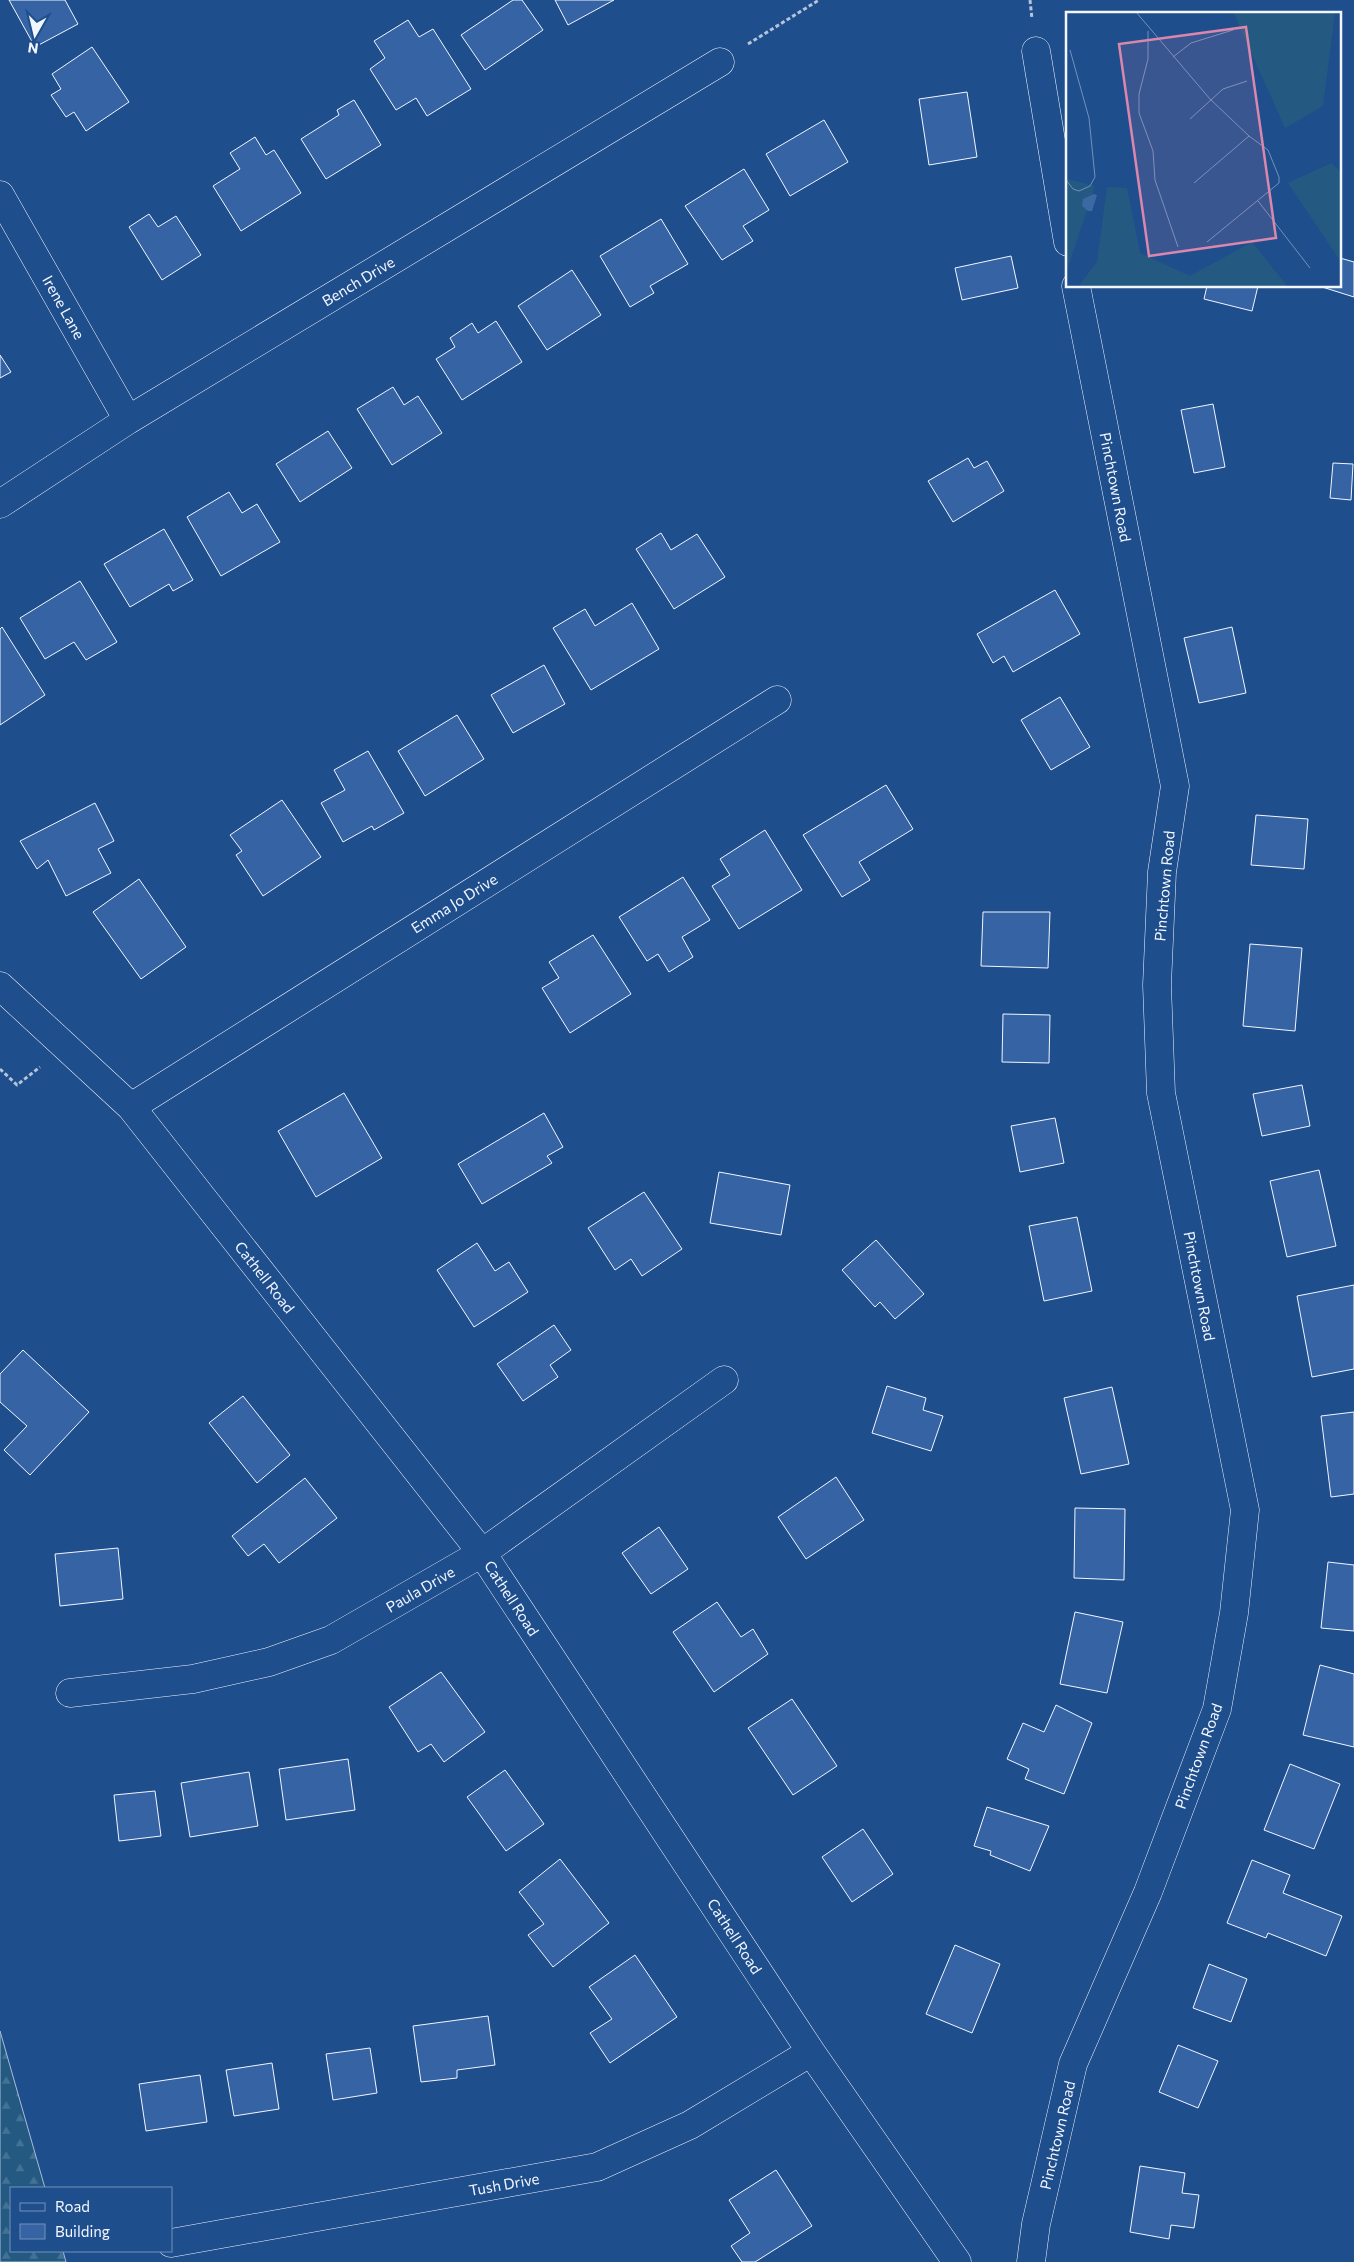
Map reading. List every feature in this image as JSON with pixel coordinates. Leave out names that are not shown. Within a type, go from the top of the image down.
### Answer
[{"type":"street","points":[[1036,51],[1066,230]]},
{"type":"street","name":"Bench Drive","points":[[0,504],[128,420],[720,62]]},
{"type":"street","name":"Irene Lane","points":[[0,194],[128,420]]},
{"type":"street","name":"Pinchtown Road","points":[[1031,2262],[1036,2224],[1073,2064],[1148,1892],[1217,1709],[1234,1613],[1245,1510],[1161,1094],[1156,984],[1162,872],[1175,786],[1076,288]]},
{"type":"street","name":"Emma Jo Drive","points":[[131,1107],[777,700]]},
{"type":"street","name":"Cathell Road","points":[[0,986],[131,1107],[482,1553],[811,2052],[957,2262]]},
{"type":"street","name":"Paula Drive","points":[[70,1693],[193,1678],[269,1662],[331,1640],[482,1553],[724,1380]]},
{"type":"street","name":"Tush Drive","points":[[172,2242],[597,2167],[690,2126],[811,2052]]},
{"type":"path","points":[[720,62],[819,0]]},
{"type":"path","points":[[0,1069],[17,1085],[66,1046]]},
{"type":"green space","points":[[0,2031],[45,2187],[10,2187],[10,2252],[63,2252],[66,2262],[0,2262]]},
{"type":"building","points":[[9,0],[65,0],[78,24],[35,47]]},
{"type":"building","points":[[513,0],[522,0],[543,30],[485,70],[461,35]]},
{"type":"building","points":[[555,0],[614,0],[568,25]]},
{"type":"building","points":[[408,20],[419,37],[433,29],[471,89],[427,116],[416,98],[396,110],[370,69],[385,58],[374,41]]},
{"type":"building","points":[[92,47],[129,102],[86,131],[74,112],[66,117],[51,95],[61,89],[52,74]]},
{"type":"building","points":[[967,92],[977,157],[929,165],[919,99]]},
{"type":"building","points":[[354,100],[381,145],[326,179],[301,139],[339,115],[337,110]]},
{"type":"building","points":[[824,120],[848,162],[790,196],[766,154]]},
{"type":"building","points":[[255,137],[266,155],[274,150],[301,193],[241,231],[213,186],[240,169],[230,153]]},
{"type":"building","points":[[744,169],[769,210],[743,226],[753,241],[722,260],[685,206]]},
{"type":"building","points":[[149,214],[158,227],[176,216],[201,255],[162,280],[129,227]]},
{"type":"building","points":[[661,219],[688,264],[650,286],[654,293],[630,307],[600,256]]},
{"type":"building","points":[[1011,256],[1018,288],[962,300],[955,268]]},
{"type":"building","points":[[1342,259],[1354,262],[1354,297],[1325,288],[1342,288]]},
{"type":"building","points":[[572,270],[601,315],[547,350],[518,306]]},
{"type":"building","points":[[1207,288],[1258,288],[1252,311],[1204,299]]},
{"type":"building","points":[[496,321],[522,362],[462,400],[436,359],[455,347],[450,338],[472,323],[478,333]]},
{"type":"building","points":[[0,355],[11,372],[0,378]]},
{"type":"building","points":[[393,387],[404,405],[418,396],[442,433],[392,465],[357,409]]},
{"type":"building","points":[[1213,404],[1225,467],[1194,473],[1181,410]]},
{"type":"building","points":[[328,431],[352,468],[300,502],[276,464]]},
{"type":"building","points":[[968,458],[974,468],[987,461],[1004,491],[953,522],[928,481]]},
{"type":"building","points":[[1333,463],[1353,464],[1351,500],[1330,498]]},
{"type":"building","points":[[229,492],[242,513],[257,504],[280,542],[221,576],[187,517]]},
{"type":"building","points":[[164,529],[193,580],[173,591],[169,584],[130,607],[104,564]]},
{"type":"building","points":[[661,533],[671,550],[697,534],[725,577],[674,609],[636,549]]},
{"type":"building","points":[[80,581],[117,642],[86,660],[74,642],[45,659],[20,618]]},
{"type":"building","points":[[1055,590],[1080,634],[1013,672],[1004,656],[993,663],[977,634]]},
{"type":"building","points":[[632,603],[659,649],[591,690],[553,628],[585,609],[595,626]]},
{"type":"building","points":[[2,627],[45,695],[0,725],[0,629]]},
{"type":"building","points":[[1232,627],[1246,693],[1199,703],[1184,638]]},
{"type":"building","points":[[544,665],[565,704],[513,733],[491,695]]},
{"type":"building","points":[[1060,697],[1090,747],[1051,770],[1021,720]]},
{"type":"building","points":[[457,715],[484,759],[425,796],[398,751]]},
{"type":"building","points":[[368,751],[404,813],[374,830],[372,826],[343,842],[321,803],[345,790],[334,770]]},
{"type":"building","points":[[886,785],[913,829],[859,862],[870,880],[842,897],[803,835]]},
{"type":"building","points":[[282,800],[321,857],[263,896],[236,855],[242,851],[230,835]]},
{"type":"building","points":[[95,803],[114,841],[98,849],[111,873],[66,896],[48,860],[37,869],[20,841]]},
{"type":"building","points":[[1256,815],[1308,819],[1304,869],[1251,865]]},
{"type":"building","points":[[765,830],[802,890],[739,929],[712,886],[730,875],[720,859]]},
{"type":"building","points":[[683,877],[710,920],[682,937],[693,957],[669,972],[658,954],[647,961],[619,917]]},
{"type":"building","points":[[139,879],[186,947],[141,979],[93,912]]},
{"type":"building","points":[[983,912],[1050,912],[1048,968],[981,966]]},
{"type":"building","points":[[593,935],[631,994],[570,1033],[542,988],[559,978],[549,962]]},
{"type":"building","points":[[1250,944],[1302,948],[1295,1031],[1243,1026]]},
{"type":"building","points":[[1003,1014],[1050,1015],[1049,1063],[1002,1062]]},
{"type":"building","points":[[1302,1085],[1310,1126],[1262,1136],[1253,1094]]},
{"type":"building","points":[[344,1093],[382,1158],[316,1197],[278,1131]]},
{"type":"building","points":[[544,1113],[563,1147],[547,1156],[552,1163],[482,1204],[458,1164]]},
{"type":"building","points":[[1055,1118],[1064,1163],[1020,1172],[1011,1126]]},
{"type":"building","points":[[1319,1170],[1336,1246],[1287,1257],[1270,1181]]},
{"type":"building","points":[[719,1172],[790,1185],[781,1235],[710,1223]]},
{"type":"building","points":[[644,1192],[682,1249],[642,1276],[631,1259],[615,1270],[588,1228]]},
{"type":"building","points":[[1077,1217],[1092,1291],[1044,1301],[1029,1226]]},
{"type":"building","points":[[876,1240],[924,1294],[895,1319],[880,1302],[875,1307],[842,1270]]},
{"type":"building","points":[[477,1243],[495,1271],[509,1262],[528,1292],[474,1327],[437,1270]]},
{"type":"building","points":[[1354,1285],[1354,1369],[1312,1377],[1297,1296]]},
{"type":"building","points":[[554,1325],[571,1350],[550,1365],[558,1377],[523,1401],[497,1364]]},
{"type":"building","points":[[23,1350],[89,1412],[30,1475],[4,1450],[27,1426],[0,1402],[0,1374]]},
{"type":"building","points":[[887,1386],[926,1398],[923,1410],[943,1416],[931,1451],[872,1433]]},
{"type":"building","points":[[1112,1387],[1129,1464],[1081,1474],[1064,1398]]},
{"type":"building","points":[[243,1396],[290,1455],[257,1483],[209,1423]]},
{"type":"building","points":[[1354,1412],[1354,1494],[1331,1497],[1321,1416]]},
{"type":"building","points":[[836,1477],[864,1520],[806,1559],[778,1517]]},
{"type":"building","points":[[305,1478],[337,1518],[279,1563],[264,1544],[248,1556],[232,1536]]},
{"type":"building","points":[[1075,1508],[1125,1509],[1124,1580],[1074,1578]]},
{"type":"building","points":[[659,1527],[688,1569],[651,1594],[622,1553]]},
{"type":"building","points":[[118,1548],[123,1599],[60,1606],[55,1554]]},
{"type":"building","points":[[1328,1562],[1354,1565],[1354,1631],[1321,1628]]},
{"type":"building","points":[[717,1602],[741,1637],[753,1629],[768,1654],[714,1692],[673,1632]]},
{"type":"building","points":[[1075,1612],[1123,1622],[1107,1693],[1060,1684]]},
{"type":"building","points":[[1320,1665],[1354,1674],[1354,1747],[1303,1735]]},
{"type":"building","points":[[441,1672],[485,1732],[444,1762],[431,1744],[418,1752],[389,1707]]},
{"type":"building","points":[[792,1699],[837,1766],[793,1795],[748,1728]]},
{"type":"building","points":[[1056,1705],[1092,1723],[1064,1794],[1025,1779],[1029,1769],[1007,1759],[1023,1723],[1044,1732]]},
{"type":"building","points":[[348,1759],[355,1810],[286,1820],[279,1769]]},
{"type":"building","points":[[1290,1764],[1340,1784],[1314,1849],[1264,1830]]},
{"type":"building","points":[[505,1770],[544,1824],[506,1851],[467,1797]]},
{"type":"building","points":[[249,1772],[258,1826],[190,1837],[181,1783]]},
{"type":"building","points":[[155,1791],[161,1836],[119,1841],[114,1795]]},
{"type":"building","points":[[987,1807],[1049,1826],[1030,1871],[990,1855],[991,1851],[974,1846]]},
{"type":"building","points":[[863,1829],[893,1874],[852,1902],[822,1857]]},
{"type":"building","points":[[560,1859],[609,1923],[553,1967],[528,1935],[544,1924],[519,1892]]},
{"type":"building","points":[[1252,1860],[1290,1875],[1283,1893],[1342,1916],[1326,1956],[1268,1933],[1266,1938],[1227,1923]]},
{"type":"building","points":[[955,1945],[1000,1964],[972,2033],[926,2014]]},
{"type":"building","points":[[635,1955],[677,2017],[610,2063],[590,2033],[612,2019],[589,1987]]},
{"type":"building","points":[[1209,1964],[1247,1979],[1231,2022],[1193,2008]]},
{"type":"building","points":[[488,2016],[495,2065],[457,2070],[457,2078],[421,2082],[413,2026]]},
{"type":"building","points":[[1178,2045],[1218,2061],[1198,2108],[1159,2092]]},
{"type":"building","points":[[370,2048],[377,2093],[333,2100],[326,2054]]},
{"type":"building","points":[[272,2063],[279,2109],[234,2116],[226,2070]]},
{"type":"building","points":[[200,2075],[207,2122],[146,2131],[139,2084]]},
{"type":"building","points":[[1140,2166],[1185,2173],[1182,2193],[1199,2195],[1194,2228],[1171,2225],[1169,2239],[1130,2232]]},
{"type":"building","points":[[776,2170],[812,2226],[755,2262],[742,2262],[731,2246],[750,2233],[729,2200]]}]
